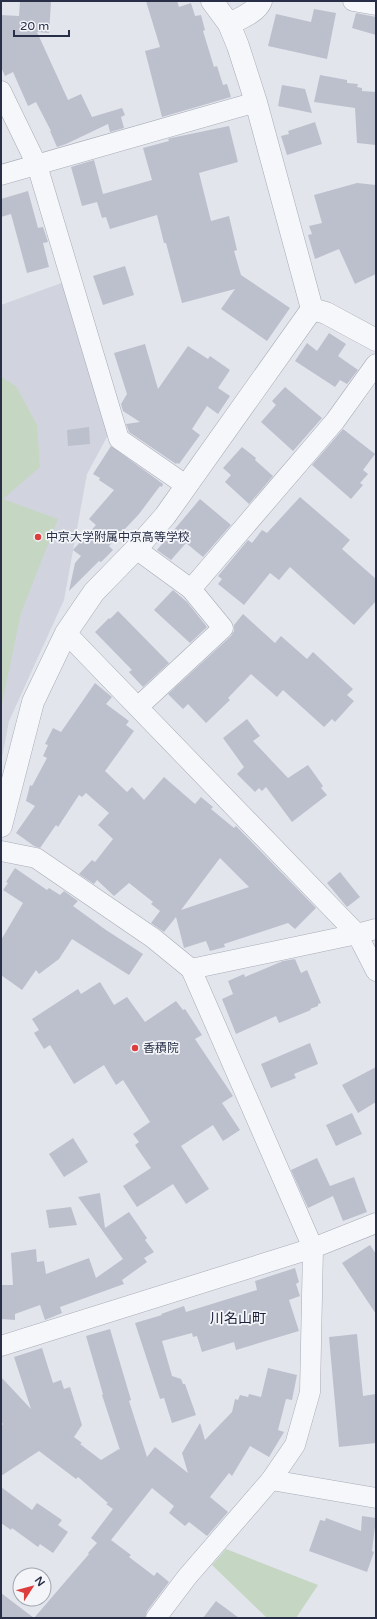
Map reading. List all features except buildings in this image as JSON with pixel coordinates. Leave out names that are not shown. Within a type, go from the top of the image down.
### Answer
[{"type":"street","points":[[212,1],[228,24],[238,46],[256,102],[312,309]]},
{"type":"street","points":[[228,24],[247,15],[260,5],[262,1]]},
{"type":"street","points":[[1,91],[37,165],[119,439],[187,486]]},
{"type":"street","points":[[1,174],[256,102]]},
{"type":"street","points":[[312,309],[326,313],[376,340]]},
{"type":"street","points":[[1,826],[33,702],[66,633],[94,592],[136,549],[165,516],[312,309]]},
{"type":"street","points":[[191,589],[335,420],[376,364]]},
{"type":"street","points":[[136,549],[191,589],[223,628],[138,707]]},
{"type":"street","points":[[66,633],[357,934],[376,971]]},
{"type":"street","points":[[1,851],[36,858],[153,938],[191,969],[314,1248],[310,1392],[294,1445],[271,1480],[156,1618]]},
{"type":"street","points":[[191,969],[376,929]]},
{"type":"street","points":[[1,1346],[314,1248],[376,1223]]},
{"type":"street","points":[[271,1480],[376,1498]]},
{"type":"shaded area","name":"中京大学附属中京高等学校","points":[[64,282],[108,435],[87,474],[64,600],[9,721],[1,763],[1,305]]},
{"type":"green space","points":[[1,377],[16,386],[37,425],[40,467],[3,499],[58,519],[21,613],[1,709]]},
{"type":"green space","points":[[226,1549],[318,1585],[296,1618],[267,1618],[212,1565]]},
{"type":"place","name":"中京大学附属中京高等学校","points":[[38,537]]},
{"type":"place","name":"香積院","points":[[135,1048]]},
{"type":"district","name":"川名山町","points":[[238,1318]]}]
